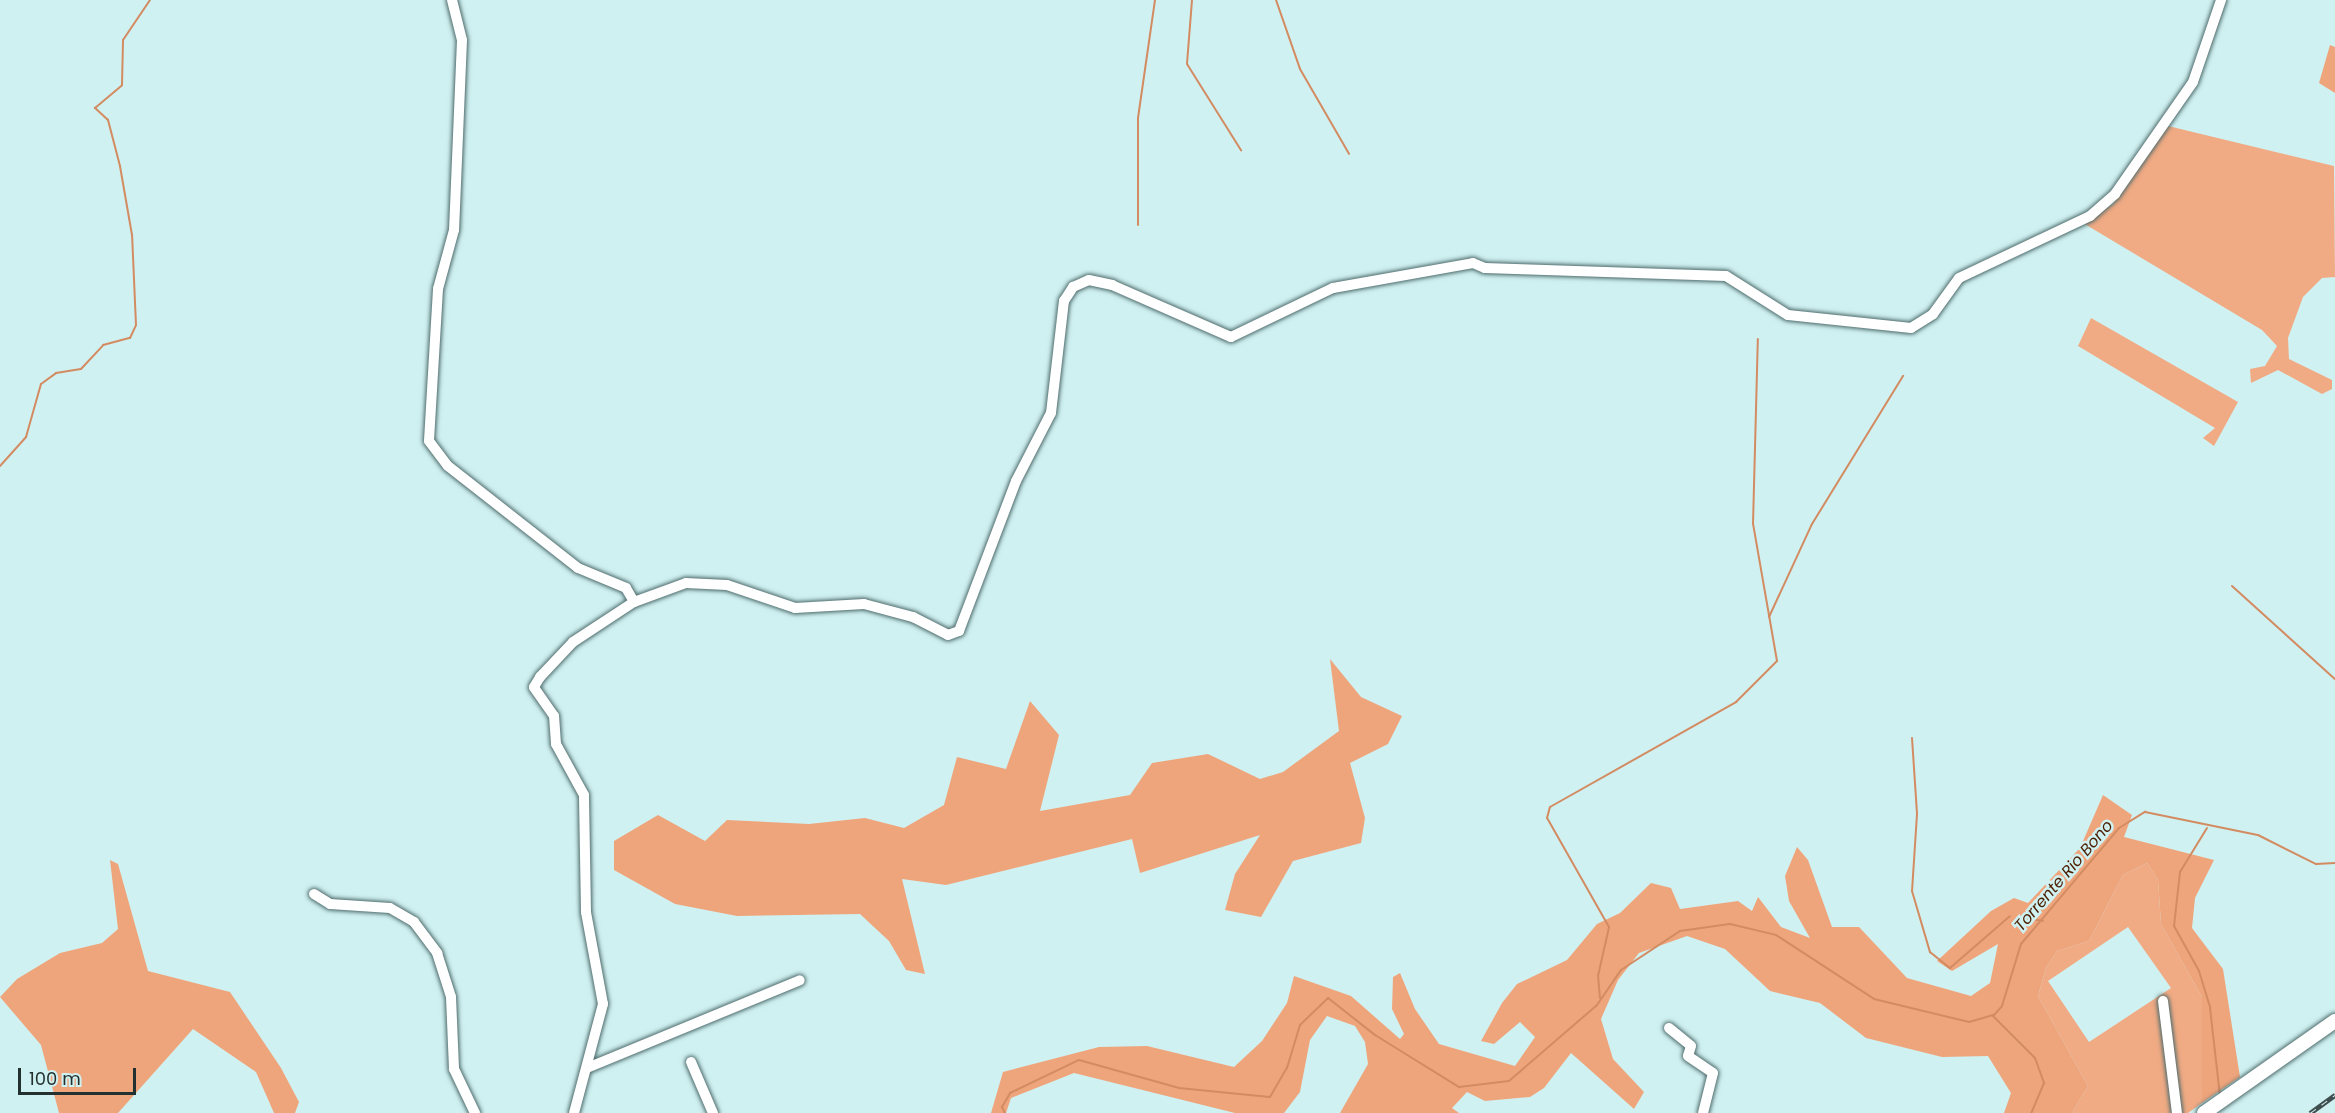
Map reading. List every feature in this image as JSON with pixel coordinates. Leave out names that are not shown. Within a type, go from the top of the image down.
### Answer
[{"type":"main road","points":[[2204,1113],[2335,1021]]},
{"type":"street","points":[[452,0],[462,40],[454,230],[438,289],[429,441],[448,466],[578,568],[626,588],[634,602]]},
{"type":"street","points":[[574,1113],[603,1004],[586,912],[586,808],[556,744],[554,716],[534,687],[556,656],[634,602],[697,582],[727,585],[795,608],[864,603],[913,617],[948,635],[959,631],[1016,481],[1051,413],[1064,301],[1073,287],[1089,280],[1231,337],[1333,288],[1465,263],[1485,268],[1726,276],[1788,315],[1911,328],[1922,324],[1959,278],[2090,216],[2115,194],[2193,82],[2221,0]]},
{"type":"street","points":[[314,894],[330,904],[390,908],[414,922],[436,953],[451,997],[454,1069],[476,1113]]},
{"type":"street","points":[[587,1068],[800,980]]},
{"type":"street","points":[[2163,1001],[2176,1113]]},
{"type":"street","points":[[1669,1028],[1691,1046],[1688,1056],[1713,1073],[1704,1113]]},
{"type":"street","points":[[691,1062],[713,1113]]},
{"type":"shaded area","points":[[2330,45],[2335,47],[2335,93],[2319,83]]},
{"type":"shaded area","points":[[2168,126],[2334,166],[2335,277],[2322,278],[2303,297],[2288,338],[2289,359],[2332,380],[2332,389],[2322,394],[2278,370],[2251,383],[2250,369],[2265,366],[2277,346],[2262,330],[2083,223],[2113,204]]},
{"type":"shaded area","points":[[2091,318],[2238,402],[2214,446],[2203,438],[2215,428],[2078,346]]},
{"type":"shaded area","points":[[1330,659],[1361,697],[1402,716],[1388,744],[1350,763],[1365,818],[1361,843],[1293,861],[1261,917],[1225,910],[1235,874],[1260,835],[1140,873],[1132,839],[946,885],[902,879],[925,974],[906,970],[889,941],[860,914],[737,916],[675,904],[614,870],[614,841],[658,815],[705,841],[727,820],[809,824],[865,818],[904,828],[944,805],[957,757],[1006,769],[1030,701],[1059,735],[1040,811],[1130,795],[1152,763],[1208,754],[1260,779],[1283,772],[1339,731]]},
{"type":"shaded area","points":[[2103,795],[2132,815],[2124,837],[2214,860],[2195,898],[2192,928],[2223,969],[2240,1077],[2202,1103],[2202,997],[2161,924],[2158,880],[2147,863],[2123,875],[2089,941],[2057,951],[2046,968],[2038,996],[2088,1086],[2072,1113],[2004,1113],[2011,1093],[1988,1056],[1942,1057],[1866,1038],[1820,1003],[1770,991],[1725,949],[1687,936],[1639,953],[1618,980],[1601,1019],[1613,1059],[1644,1092],[1634,1109],[1571,1053],[1544,1088],[1530,1097],[1485,1101],[1467,1092],[1452,1108],[1459,1113],[1340,1113],[1368,1064],[1365,1042],[1355,1026],[1327,1016],[1310,1040],[1300,1092],[1284,1113],[1235,1113],[1074,1073],[1011,1098],[1006,1113],[991,1113],[1003,1072],[1099,1047],[1147,1046],[1234,1067],[1262,1041],[1287,1003],[1294,976],[1351,996],[1400,1039],[1404,1034],[1392,1009],[1393,977],[1400,973],[1415,1009],[1439,1044],[1515,1066],[1535,1037],[1520,1022],[1494,1044],[1481,1041],[1502,1003],[1517,984],[1567,960],[1597,924],[1620,913],[1651,883],[1671,888],[1680,909],[1738,901],[1752,911],[1758,897],[1781,927],[1810,938],[1789,901],[1785,876],[1797,847],[1808,860],[1832,927],[1859,927],[1907,978],[1971,996],[1990,983],[1998,944],[1952,971],[1937,961],[1991,911],[2014,898],[2028,903],[2080,848]]},
{"type":"shaded area","points":[[110,860],[118,864],[148,971],[230,992],[281,1068],[299,1102],[295,1113],[274,1113],[256,1072],[193,1029],[118,1113],[59,1113],[41,1045],[0,997],[17,979],[60,953],[102,943],[118,929]]},
{"type":"shaded area","points":[[2147,863],[2158,880],[2161,924],[2202,997],[2202,1103],[2188,1113],[2072,1113],[2088,1086],[2038,996],[2046,968],[2057,951],[2089,941],[2123,875]],"holes":[[[2128,927],[2171,988],[2089,1042],[2048,981]]]},
{"type":"waterway","points":[[0,466],[26,437],[41,384],[56,373],[81,369],[103,345],[130,338],[136,325],[132,235],[120,166],[108,120],[95,108],[122,85],[123,40],[150,0]]},
{"type":"waterway","points":[[1138,225],[1138,118],[1155,0]]},
{"type":"waterway","points":[[1192,0],[1187,64],[1241,150]]},
{"type":"waterway","points":[[1276,0],[1300,69],[1349,154]]},
{"type":"waterway","points":[[1600,998],[1598,976],[1609,927],[1547,818],[1550,807],[1736,702],[1777,661],[1753,524],[1758,339]]},
{"type":"waterway","points":[[1769,617],[1812,524],[1903,376]]},
{"type":"waterway","points":[[2232,586],[2335,679]]},
{"type":"waterway","points":[[1912,738],[1917,814],[1912,891],[1930,952],[1950,968],[2010,916]]},
{"type":"waterway","name":"Torrente Rio Bono","points":[[1005,1113],[1002,1107],[1010,1093],[1079,1060],[1179,1088],[1270,1097],[1287,1068],[1300,1025],[1328,998],[1375,1035],[1459,1087],[1509,1081],[1597,1005],[1621,970],[1680,931],[1730,924],[1776,935],[1874,999],[1969,1022],[1994,1015],[2002,1006],[2021,944],[2119,828],[2145,812],[2258,835],[2316,864],[2335,863]]},
{"type":"waterway","points":[[2207,828],[2180,872],[2174,926],[2199,971],[2210,1008],[2220,1096]]},
{"type":"waterway","points":[[2020,918],[2043,921]]},
{"type":"waterway","points":[[1993,1016],[2035,1058],[2044,1083],[2031,1113]]},
{"type":"railway","points":[[2310,1113],[2335,1095]]}]
